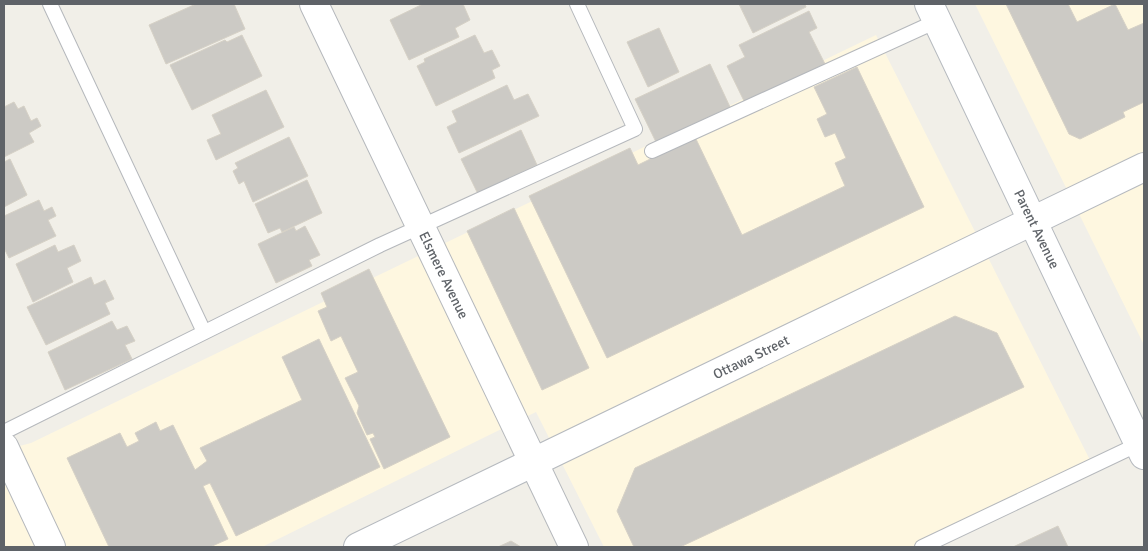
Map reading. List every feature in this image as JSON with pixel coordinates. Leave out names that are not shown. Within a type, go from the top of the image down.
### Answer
[{"type":"street","name":"Elsmere Avenue","points":[[314,4],[574,547]]},
{"type":"street","name":"Parent Avenue","points":[[932,12],[1142,447]]},
{"type":"street","name":"Ottawa Street","points":[[358,547],[1144,167]]},
{"type":"street","points":[[4,447],[51,547]]},
{"type":"lane","points":[[50,4],[204,332]]},
{"type":"lane","points":[[4,432],[421,226],[635,129],[576,4]]},
{"type":"lane","points":[[652,151],[932,12]]},
{"type":"lane","points":[[922,547],[1142,447]]},
{"type":"shaded area","points":[[975,4],[1144,4],[1144,345]]},
{"type":"shaded area","points":[[876,35],[1096,472],[926,547],[604,547],[536,412],[262,547],[4,547],[4,450],[31,443]]},
{"type":"building","points":[[196,4],[234,4],[245,29],[166,64],[149,25]]},
{"type":"building","points":[[423,4],[463,4],[470,20],[455,28],[459,37],[409,60],[390,20]]},
{"type":"building","points":[[739,4],[805,4],[806,7],[753,33]]},
{"type":"building","points":[[1006,4],[1068,4],[1077,22],[1115,4],[1128,30],[1144,23],[1144,102],[1123,112],[1125,117],[1080,139],[1069,134]]},
{"type":"building","points":[[809,11],[817,28],[809,32],[825,64],[745,103],[727,66],[745,57],[739,45]]},
{"type":"building","points":[[659,28],[679,72],[648,87],[627,42]]},
{"type":"building","points":[[242,35],[262,76],[192,110],[170,65],[225,40],[227,42]]},
{"type":"building","points":[[475,35],[484,53],[492,50],[500,66],[492,70],[495,78],[436,106],[417,66],[425,62],[424,59]]},
{"type":"building","points":[[710,64],[730,107],[656,142],[635,99]]},
{"type":"building","points":[[857,67],[924,207],[607,358],[529,196],[630,148],[638,165],[695,137],[742,235],[845,186],[835,163],[846,158],[835,133],[825,137],[817,119],[827,114],[814,87]]},
{"type":"building","points":[[507,85],[514,100],[528,94],[539,116],[459,153],[447,127],[457,122],[452,111]]},
{"type":"building","points":[[266,90],[284,127],[216,160],[207,140],[221,134],[212,115]]},
{"type":"building","points":[[14,102],[18,109],[24,106],[31,121],[37,118],[41,126],[29,133],[34,142],[4,157],[4,107]]},
{"type":"building","points":[[521,130],[537,165],[478,194],[461,159]]},
{"type":"building","points":[[289,137],[308,176],[253,202],[244,181],[239,184],[233,171],[238,168],[235,163]]},
{"type":"building","points":[[10,159],[27,195],[4,207],[4,162]]},
{"type":"building","points":[[307,180],[322,213],[282,232],[280,228],[268,233],[255,204]]},
{"type":"building","points":[[39,200],[44,211],[52,207],[56,216],[48,220],[56,236],[9,258],[4,248],[4,216]]},
{"type":"building","points":[[514,208],[589,368],[542,390],[467,231]]},
{"type":"building","points":[[305,226],[320,255],[309,260],[312,266],[276,283],[258,244],[294,227],[296,231]]},
{"type":"building","points":[[55,245],[58,252],[74,245],[81,261],[67,268],[73,282],[33,302],[16,264]]},
{"type":"building","points":[[369,269],[450,437],[384,469],[370,439],[375,437],[373,433],[367,435],[357,413],[359,406],[345,378],[358,372],[341,336],[331,341],[318,311],[327,307],[321,293]]},
{"type":"building","points":[[91,277],[94,285],[105,280],[114,299],[105,303],[110,314],[46,345],[27,307]]},
{"type":"building","points":[[955,316],[997,333],[1024,387],[680,547],[634,547],[617,511],[635,468]]},
{"type":"building","points":[[112,321],[117,330],[127,326],[135,341],[125,345],[132,359],[65,390],[48,352]]},
{"type":"building","points":[[319,339],[380,467],[236,536],[210,483],[203,486],[228,539],[210,547],[109,547],[67,458],[120,433],[127,447],[139,441],[135,433],[156,422],[160,431],[173,425],[195,470],[207,461],[200,448],[302,400],[282,357]]},
{"type":"building","points":[[1058,526],[1068,547],[1013,547]]},
{"type":"building","points":[[511,541],[521,547],[498,547]]}]
